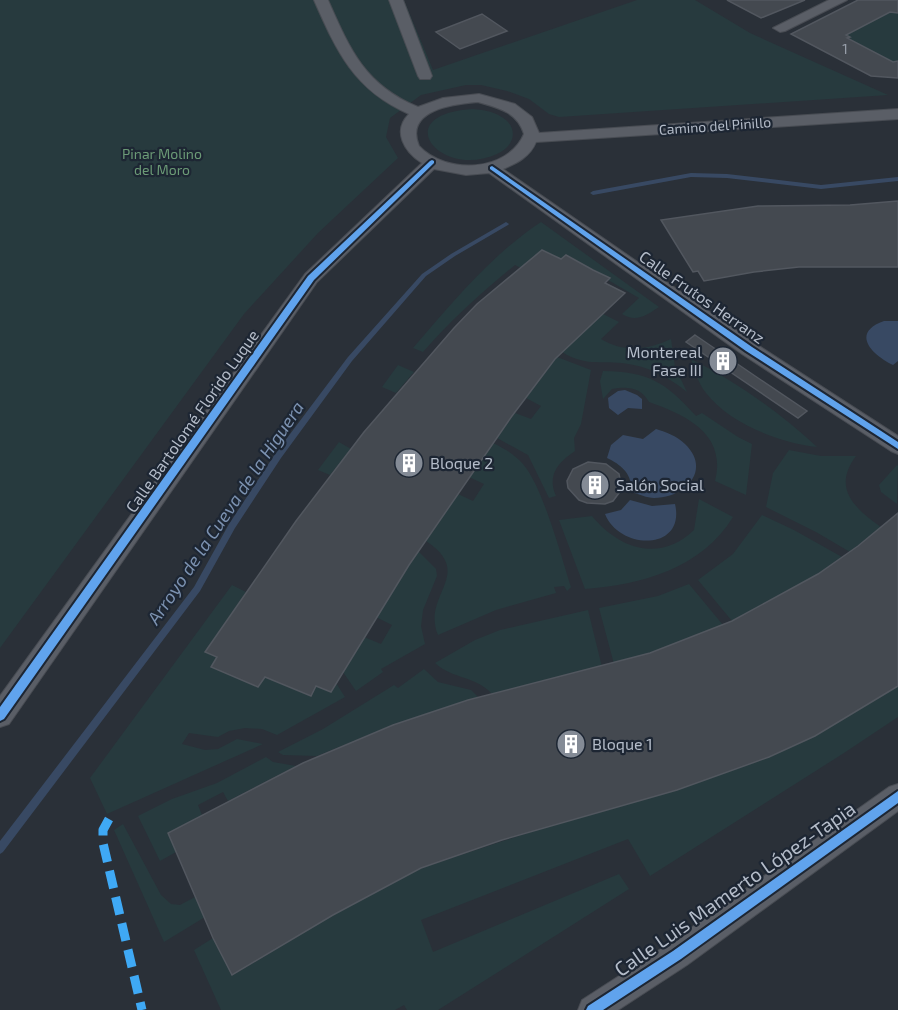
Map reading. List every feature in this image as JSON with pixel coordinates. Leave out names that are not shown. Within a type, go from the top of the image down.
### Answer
[{"type":"street","points":[[321,0],[349,61],[365,80],[386,98],[420,113]]},
{"type":"street","points":[[396,0],[425,76]]},
{"type":"street","points":[[780,28],[840,0]]},
{"type":"street","points":[[479,98],[513,108],[525,117],[531,127],[532,138],[528,148],[520,156],[507,163],[492,168],[461,170],[432,162],[416,151],[409,137],[410,124],[420,113],[438,103],[454,99],[479,98]]},
{"type":"street","name":"Camino del Pinillo","points":[[532,138],[898,114]]},
{"type":"street","name":"Calle Bartolomé Florido Luque","points":[[0,716],[311,278],[432,162]]},
{"type":"street","name":"Calle Frutos Herranz","points":[[492,168],[749,349],[898,446]]},
{"type":"street","name":"Calle Luis Mamerto López-Tapia","points":[[592,1010],[677,955],[898,796]]},
{"type":"green space","name":"Pinar Molino del Moro","points":[[0,0],[404,0],[433,70],[637,0],[695,0],[750,33],[888,95],[559,117],[549,114],[529,99],[481,85],[466,85],[421,95],[390,118],[386,137],[398,158],[318,233],[244,314],[0,648]]},
{"type":"green space","points":[[890,12],[898,13],[898,61],[893,62],[847,38],[849,37],[846,35]]},
{"type":"green space","points":[[473,109],[497,114],[506,120],[513,136],[508,146],[497,154],[476,160],[457,159],[442,153],[431,143],[428,132],[432,122],[447,113]]},
{"type":"green space","points":[[541,222],[659,307],[641,317],[627,317],[622,314],[639,298],[608,280],[609,278],[566,256],[561,259],[542,250],[521,268],[515,265],[491,285],[423,352],[413,348],[457,297],[505,249]]},
{"type":"green space","points":[[603,314],[619,322],[601,339],[618,346],[644,348],[671,339],[675,367],[687,392],[649,369],[622,363],[585,361],[562,352]]},
{"type":"green space","points":[[557,357],[591,370],[581,424],[574,438],[575,451],[555,470],[553,489],[556,496],[549,498],[528,455],[497,438],[515,413],[531,419],[541,406],[526,398]]},
{"type":"green space","points":[[691,359],[757,398],[817,447],[772,436],[728,414],[703,389]]},
{"type":"green space","points":[[398,365],[414,372],[396,393],[382,387]]},
{"type":"green space","points":[[603,371],[633,374],[656,381],[675,395],[696,416],[702,413],[752,444],[746,495],[715,481],[717,465],[715,451],[709,439],[689,420],[649,402],[642,393],[633,389],[612,389],[603,399],[600,381]]},
{"type":"green space","points":[[339,442],[351,449],[330,475],[318,470]]},
{"type":"green space","points":[[493,443],[523,464],[538,489],[571,587],[567,591],[564,586],[554,587],[556,593],[496,610],[438,635],[435,621],[436,608],[447,575],[447,564],[440,553],[426,541],[458,494],[473,501],[484,484],[469,477]]},
{"type":"green space","points":[[789,450],[821,456],[856,456],[849,467],[846,488],[855,505],[881,527],[850,552],[766,507],[773,473]]},
{"type":"green space","points":[[897,465],[897,504],[881,492],[879,485]]},
{"type":"green space","points":[[699,499],[733,517],[720,535],[705,549],[668,571],[648,578],[585,589],[559,520],[592,516],[615,537],[627,544],[654,549],[681,540],[694,530]]},
{"type":"green space","points":[[762,515],[842,557],[818,574],[732,621],[698,580],[733,554]]},
{"type":"green space","points":[[418,551],[436,569],[437,576],[423,610],[421,626],[425,644],[381,669],[383,672],[356,691],[343,672],[364,637],[381,644],[392,625],[376,617]]},
{"type":"green space","points":[[689,584],[723,625],[614,664],[599,608],[658,596]]},
{"type":"green space","points":[[232,585],[246,592],[205,652],[217,657],[211,667],[257,687],[265,677],[310,696],[316,686],[331,692],[336,683],[345,697],[277,735],[262,729],[245,728],[229,731],[218,737],[189,733],[182,744],[205,750],[218,749],[237,739],[263,744],[107,814],[90,778]]},
{"type":"green space","points":[[588,610],[602,667],[492,694],[479,684],[449,672],[435,663],[475,640],[500,630]]},
{"type":"green space","points":[[424,669],[438,682],[471,690],[479,698],[393,725],[317,756],[283,755],[278,752],[323,729],[394,685],[398,688]]},
{"type":"green space","points":[[898,686],[898,717],[650,876],[628,839],[421,920],[433,952],[619,874],[629,889],[438,1010],[407,1010],[404,1005],[395,1010],[221,1010],[194,950],[213,938],[233,975],[333,915],[421,868],[555,824],[677,790],[769,757],[815,736]]},
{"type":"green space","points":[[266,757],[273,762],[296,766],[228,801],[223,792],[198,805],[202,815],[168,833],[176,852],[160,861],[138,816],[172,799],[217,783]]},
{"type":"green space","points":[[123,824],[161,895],[171,904],[180,905],[195,897],[205,917],[164,942],[114,830]]},
{"type":"water","points":[[884,321],[898,321],[898,361],[893,365],[872,350],[866,338],[874,326]]},
{"type":"water","points":[[625,390],[642,399],[642,409],[628,408],[618,415],[609,408],[608,398],[618,391]]},
{"type":"water","points":[[656,429],[682,441],[693,454],[696,463],[695,473],[685,488],[665,497],[654,498],[631,492],[630,480],[625,471],[607,458],[611,445],[623,435],[643,439]]},
{"type":"water","points":[[630,500],[652,506],[675,504],[676,519],[671,531],[662,538],[650,540],[624,535],[613,526],[605,514],[621,510]]},
{"type":"building","points":[[727,0],[805,0],[761,18]]},
{"type":"building","points":[[858,0],[898,0],[898,13],[890,12],[846,35],[850,37],[847,38],[893,62],[898,61],[898,78],[871,76],[791,34]]},
{"type":"building","points":[[482,14],[507,31],[460,49],[436,32]]},
{"type":"building","points":[[898,201],[898,267],[799,267],[704,281],[698,271],[693,272],[661,220],[758,206],[850,205]]},
{"type":"building","name":"Bloque 2","points":[[542,250],[561,259],[566,255],[610,278],[605,283],[625,293],[555,359],[512,416],[409,565],[331,692],[316,686],[311,696],[265,677],[258,687],[211,667],[217,657],[205,652],[296,521],[364,432],[477,304]]},
{"type":"building","name":"Montereal Fase III","points":[[695,335],[807,411],[798,418],[686,342]]},
{"type":"building","name":"Salón Social","points":[[588,462],[606,464],[619,474],[622,489],[613,501],[605,504],[587,503],[579,500],[568,488],[567,481],[573,469]]},
{"type":"building","name":"Bloque 1","points":[[898,513],[898,686],[815,736],[769,757],[677,790],[502,840],[421,868],[333,915],[232,975],[213,938],[168,833],[303,763],[393,725],[468,700],[650,653],[732,621],[818,574],[858,546]]},
{"type":"waterway","name":"Arroyo de la Cueva de la Higuera","points":[[593,193],[691,175],[727,176],[821,187],[898,179]]},
{"type":"waterway","name":"Arroyo de la Cueva de la Higuera","points":[[0,849],[197,589],[232,526],[278,456],[350,359],[424,275],[506,224]]},
{"type":"marked path","points":[[109,819],[103,830],[103,843],[142,1010]]},
{"type":"cycle path","points":[[0,716],[311,278],[432,162]]},
{"type":"cycle path","points":[[492,168],[749,349],[898,446]]},
{"type":"cycle path","points":[[592,1010],[677,955],[898,796]]},
{"type":"place","name":"Montereal Fase III","points":[[723,361]]},
{"type":"place","name":"Bloque 2","points":[[409,463]]},
{"type":"place","name":"Salón Social","points":[[595,485]]},
{"type":"place","name":"Bloque 1","points":[[571,744]]}]
